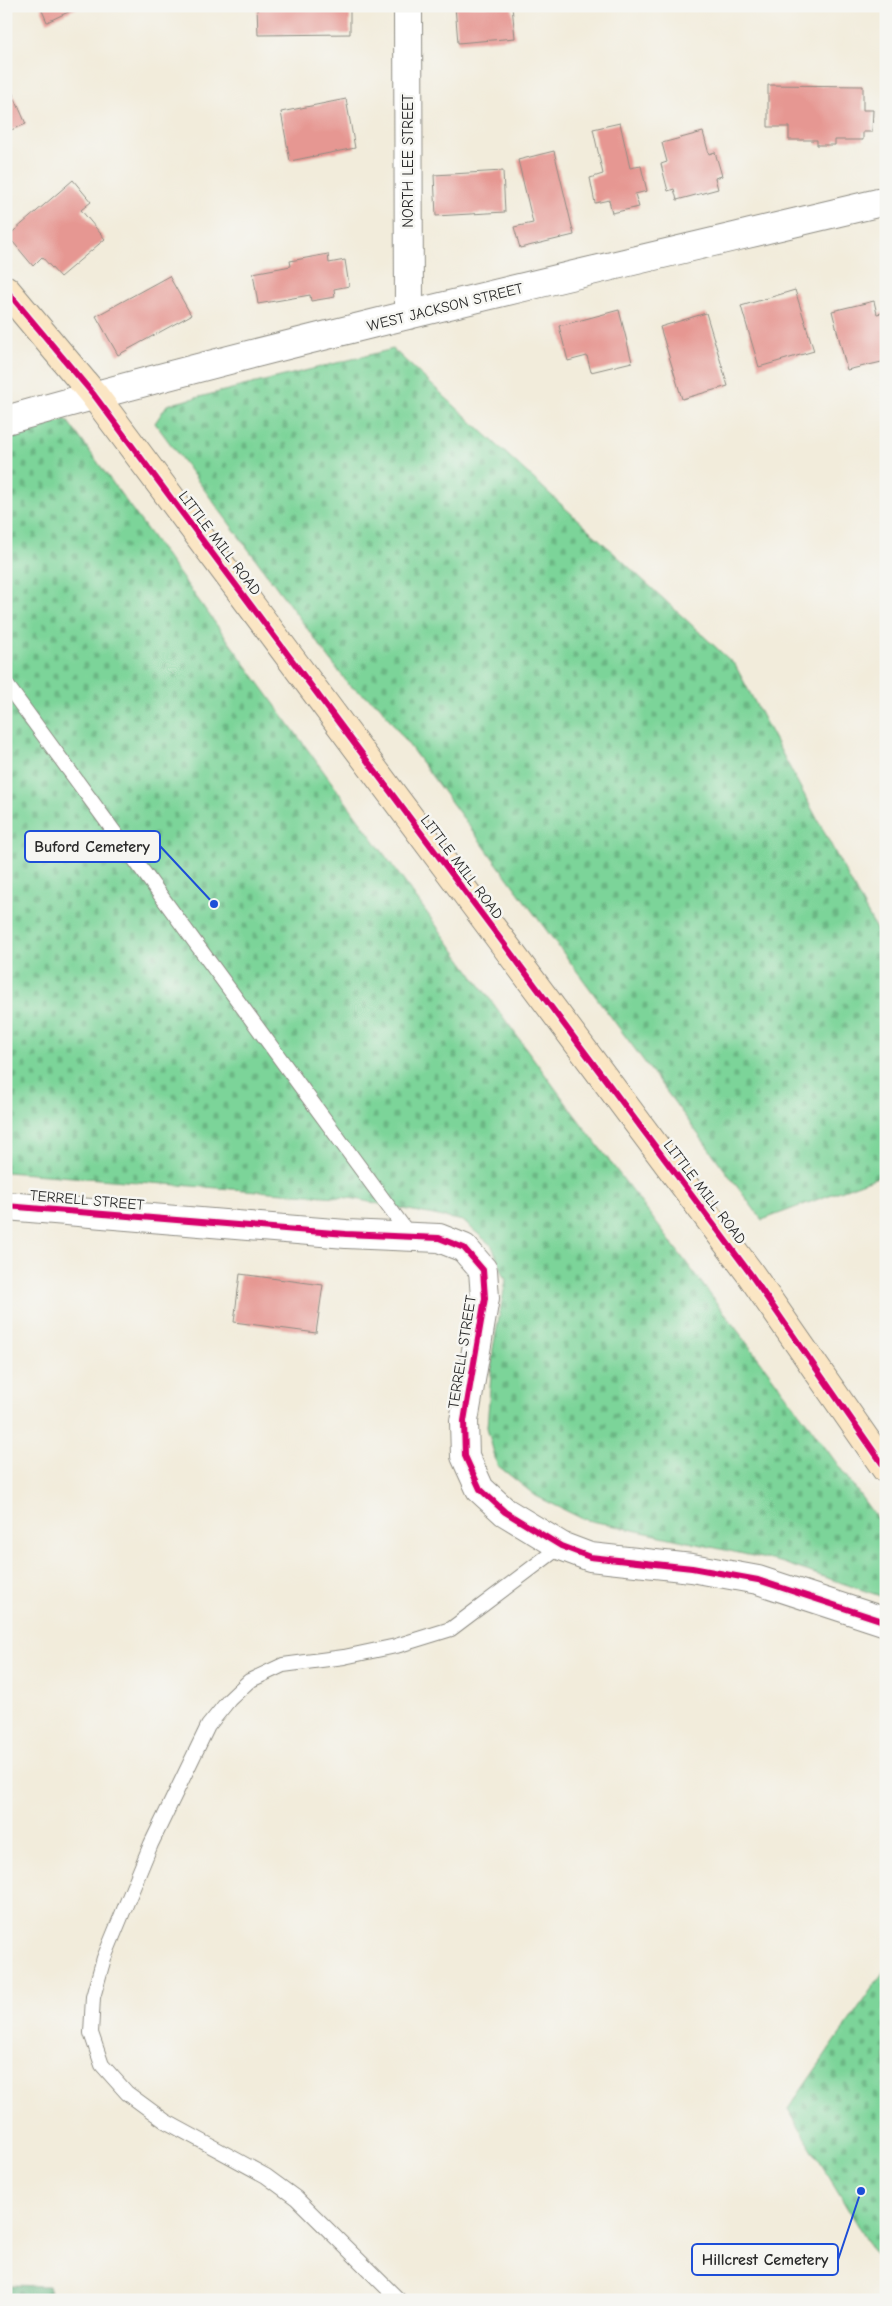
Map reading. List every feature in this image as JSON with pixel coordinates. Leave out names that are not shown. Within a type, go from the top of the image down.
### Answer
[{"type":"street","name":"NORTH LEE STREET","points":[[408,6],[409,315]]},
{"type":"street","name":"WEST JACKSON STREET","points":[[6,420],[94,395],[409,315],[886,201]]},
{"type":"street","name":"LITTLE MILL ROAD","points":[[6,290],[94,395],[749,1272],[886,1469]]},
{"type":"street","name":"TERRELL STREET","points":[[6,1206],[336,1234],[439,1238],[464,1248],[483,1270],[485,1298],[464,1421],[465,1456],[480,1489],[504,1512],[561,1546],[590,1557],[692,1568],[758,1580],[886,1622]]},
{"type":"lane","points":[[6,684],[411,1237]]},
{"type":"lane","points":[[399,2300],[296,2198],[266,2176],[165,2121],[127,2093],[102,2065],[91,2033],[93,1997],[104,1958],[151,1844],[208,1726],[229,1700],[249,1681],[283,1665],[344,1657],[396,1646],[451,1629],[561,1546]]},
{"type":"green space","points":[[393,349],[735,665],[886,948],[886,1174],[762,1220],[379,705],[349,685],[155,423],[167,405]]},
{"type":"green space","points":[[66,419],[574,1114],[811,1428],[886,1531],[886,1598],[780,1562],[583,1519],[536,1496],[497,1465],[487,1427],[493,1349],[506,1280],[492,1246],[463,1221],[350,1198],[6,1172],[6,439]]},
{"type":"green space","points":[[886,1968],[886,2273],[788,2109]]},
{"type":"green space","points":[[6,2285],[49,2286],[53,2300],[6,2300]]},
{"type":"building","points":[[40,6],[81,6],[47,22]]},
{"type":"building","points":[[257,6],[350,6],[350,34],[258,35]]},
{"type":"building","points":[[455,6],[512,6],[515,38],[458,43]]},
{"type":"building","points":[[6,78],[26,124],[6,132]]},
{"type":"building","points":[[768,85],[863,86],[863,110],[873,110],[872,132],[863,132],[863,140],[835,140],[835,145],[817,145],[817,140],[789,140],[789,127],[768,127]]},
{"type":"building","points":[[346,99],[355,148],[290,161],[281,112]]},
{"type":"building","points":[[620,123],[630,168],[641,166],[647,191],[635,194],[639,207],[612,213],[609,200],[595,203],[590,178],[603,174],[593,129]]},
{"type":"building","points":[[703,132],[709,154],[715,152],[722,176],[715,178],[718,189],[677,200],[674,189],[668,191],[661,164],[667,162],[662,143]]},
{"type":"building","points":[[554,151],[574,235],[520,248],[514,227],[533,223],[518,160]]},
{"type":"building","points":[[503,171],[505,212],[436,216],[434,175]]},
{"type":"building","points":[[73,180],[91,202],[81,210],[105,239],[60,277],[42,257],[33,266],[8,236]]},
{"type":"building","points":[[328,254],[329,263],[345,260],[349,286],[334,289],[335,297],[311,301],[310,295],[258,304],[253,273],[291,266],[290,261]]},
{"type":"building","points":[[169,276],[191,315],[118,355],[96,316]]},
{"type":"building","points":[[795,290],[814,351],[759,367],[741,306]]},
{"type":"building","points":[[874,301],[877,314],[886,312],[886,361],[847,370],[832,311]]},
{"type":"building","points":[[619,310],[632,362],[591,372],[587,356],[568,361],[559,326]]},
{"type":"building","points":[[706,313],[728,386],[682,399],[660,327]]},
{"type":"building","points":[[240,1274],[323,1285],[316,1333],[234,1322]]},
{"type":"cycle path","points":[[6,290],[94,395],[749,1272],[886,1469]]},
{"type":"cycle path","points":[[6,1206],[346,1234],[439,1238],[464,1248],[483,1270],[485,1298],[464,1421],[465,1456],[480,1489],[505,1512],[561,1546],[590,1557],[692,1568],[758,1580],[886,1622]]},
{"type":"place","name":"Buford Cemetery","points":[[214,904]]},
{"type":"place","name":"Hillcrest Cemetery","points":[[861,2191]]}]
